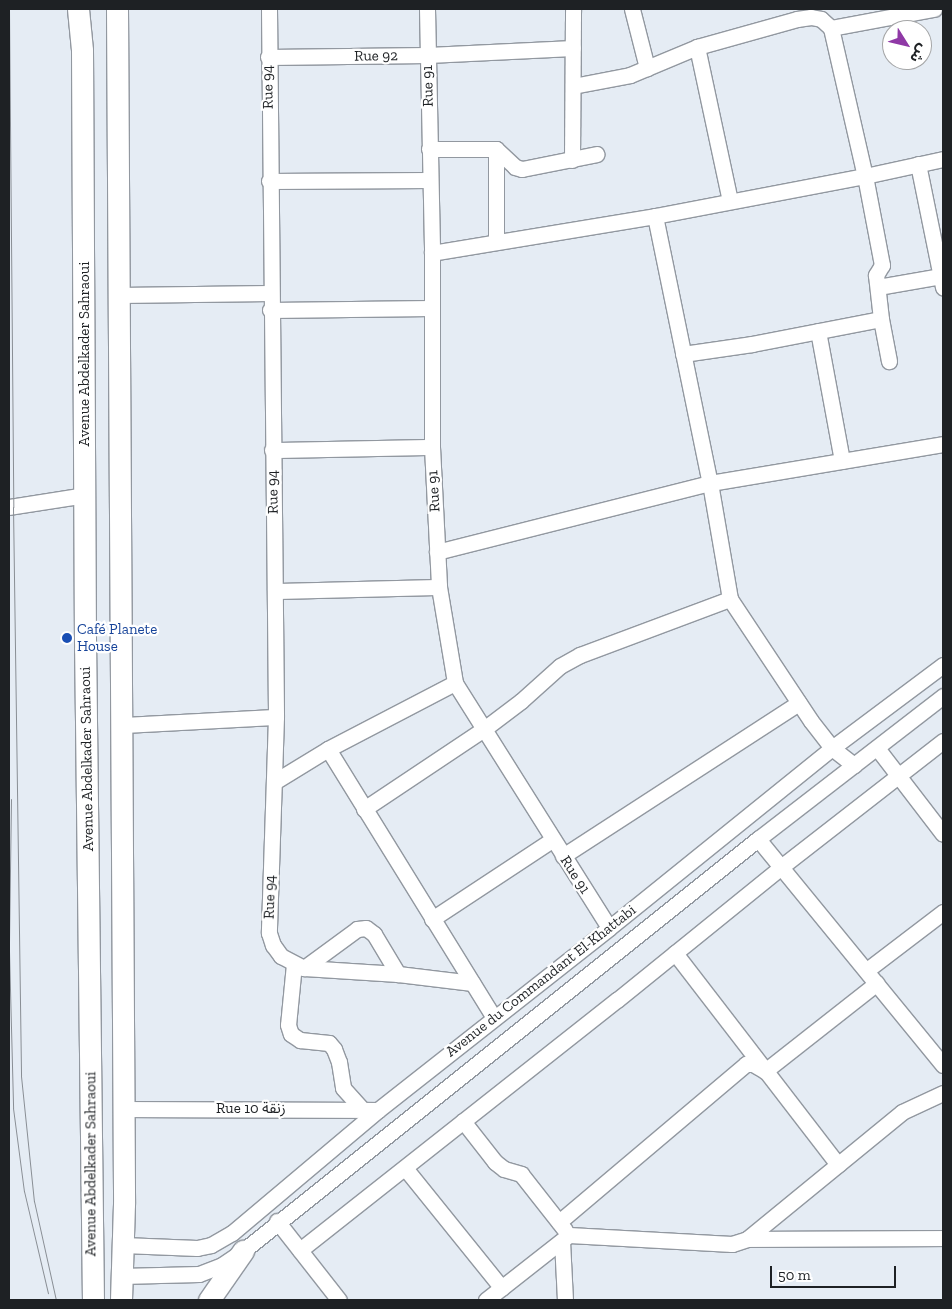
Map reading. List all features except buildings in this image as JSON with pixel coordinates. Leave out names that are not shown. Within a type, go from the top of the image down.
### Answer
[{"type":"main road","name":"Avenue Abdelkader Sahraoui","points":[[78,9],[82,50],[86,495],[85,638],[93,1300]]},
{"type":"main road","name":"Avenue Abdelkader Sahraoui","points":[[117,9],[124,1109],[121,1300]]},
{"type":"main road","points":[[209,1300],[243,1251]]},
{"type":"street","name":"Rue 94","points":[[269,9],[270,310],[276,717],[270,933],[273,945],[281,956],[299,966]]},
{"type":"street","name":"Rue 91","points":[[427,9],[429,180],[432,253],[432,447],[439,587],[455,683],[609,928]]},
{"type":"street","points":[[572,160],[574,9]]},
{"type":"street","points":[[632,9],[648,68]]},
{"type":"street","points":[[831,28],[934,9]]},
{"type":"street","points":[[573,86],[630,75],[697,47],[811,17],[821,19],[831,28],[865,176],[882,266],[876,275],[881,319],[889,361]]},
{"type":"street","points":[[697,47],[730,201]]},
{"type":"street","name":"Rue 92","points":[[268,57],[428,55],[573,48]]},
{"type":"street","points":[[430,149],[496,149],[515,167],[522,170],[597,154]]},
{"type":"street","points":[[496,149],[496,242]]},
{"type":"street","points":[[432,253],[655,216],[865,176],[943,159]]},
{"type":"street","points":[[878,287],[942,281],[918,164]]},
{"type":"street","points":[[269,181],[429,180]]},
{"type":"street","points":[[655,216],[710,483],[730,599],[832,748],[854,766]]},
{"type":"street","points":[[119,296],[270,293]]},
{"type":"street","points":[[270,310],[431,308]]},
{"type":"street","points":[[683,354],[881,319]]},
{"type":"street","points":[[818,331],[842,461]]},
{"type":"street","points":[[437,552],[710,483],[943,444]]},
{"type":"street","points":[[272,450],[432,447]]},
{"type":"street","points":[[9,507],[86,495]]},
{"type":"street","points":[[275,591],[439,587]]},
{"type":"street","points":[[364,809],[484,729],[521,701],[560,666],[580,655],[730,599]]},
{"type":"street","name":"Avenue du Commandant El-Khattabi","points":[[123,1245],[184,1249],[211,1244],[232,1233],[370,1110],[494,1018],[832,748],[943,665]]},
{"type":"street","points":[[274,782],[328,749],[455,683]]},
{"type":"street","name":"Avenue du Commandant El-Khattabi","points":[[121,1276],[199,1274],[222,1265],[243,1251],[278,1221],[758,839],[943,696]]},
{"type":"street","points":[[563,856],[799,702]]},
{"type":"street","points":[[122,724],[276,717]]},
{"type":"street","points":[[300,1250],[781,867],[943,741]]},
{"type":"street","points":[[877,748],[943,834]]},
{"type":"street","points":[[328,749],[494,1018]]},
{"type":"street","points":[[758,839],[943,1065]]},
{"type":"street","points":[[432,919],[552,840]]},
{"type":"street","points":[[867,970],[943,912]]},
{"type":"street","points":[[370,1110],[343,1088],[334,1049],[322,1041],[300,1040],[291,1034],[288,1025],[299,966],[357,929],[366,928],[374,934],[398,974]]},
{"type":"street","points":[[675,953],[838,1165]]},
{"type":"street","points":[[299,966],[398,974],[472,983]]},
{"type":"street","points":[[765,1071],[877,983]]},
{"type":"street","points":[[560,1222],[746,1064],[753,1064],[765,1071]]},
{"type":"street","points":[[747,1239],[902,1112],[943,1093]]},
{"type":"street","name":"Rue 10 زنقة","points":[[124,1109],[370,1110]]},
{"type":"street","points":[[463,1121],[495,1162],[504,1169],[521,1174],[560,1222],[566,1238],[565,1300]]},
{"type":"street","points":[[405,1168],[502,1288]]},
{"type":"street","points":[[278,1221],[340,1300]]},
{"type":"street","points":[[486,1300],[566,1238],[732,1244],[747,1239],[943,1238]]},
{"type":"tram line","points":[[9,9],[13,507],[21,1076],[34,1201],[56,1300]]},
{"type":"tram line","points":[[11,799],[9,951],[13,1108],[24,1191],[48,1293]]},
{"type":"place","name":"Café Planete House","points":[[67,638]]}]
